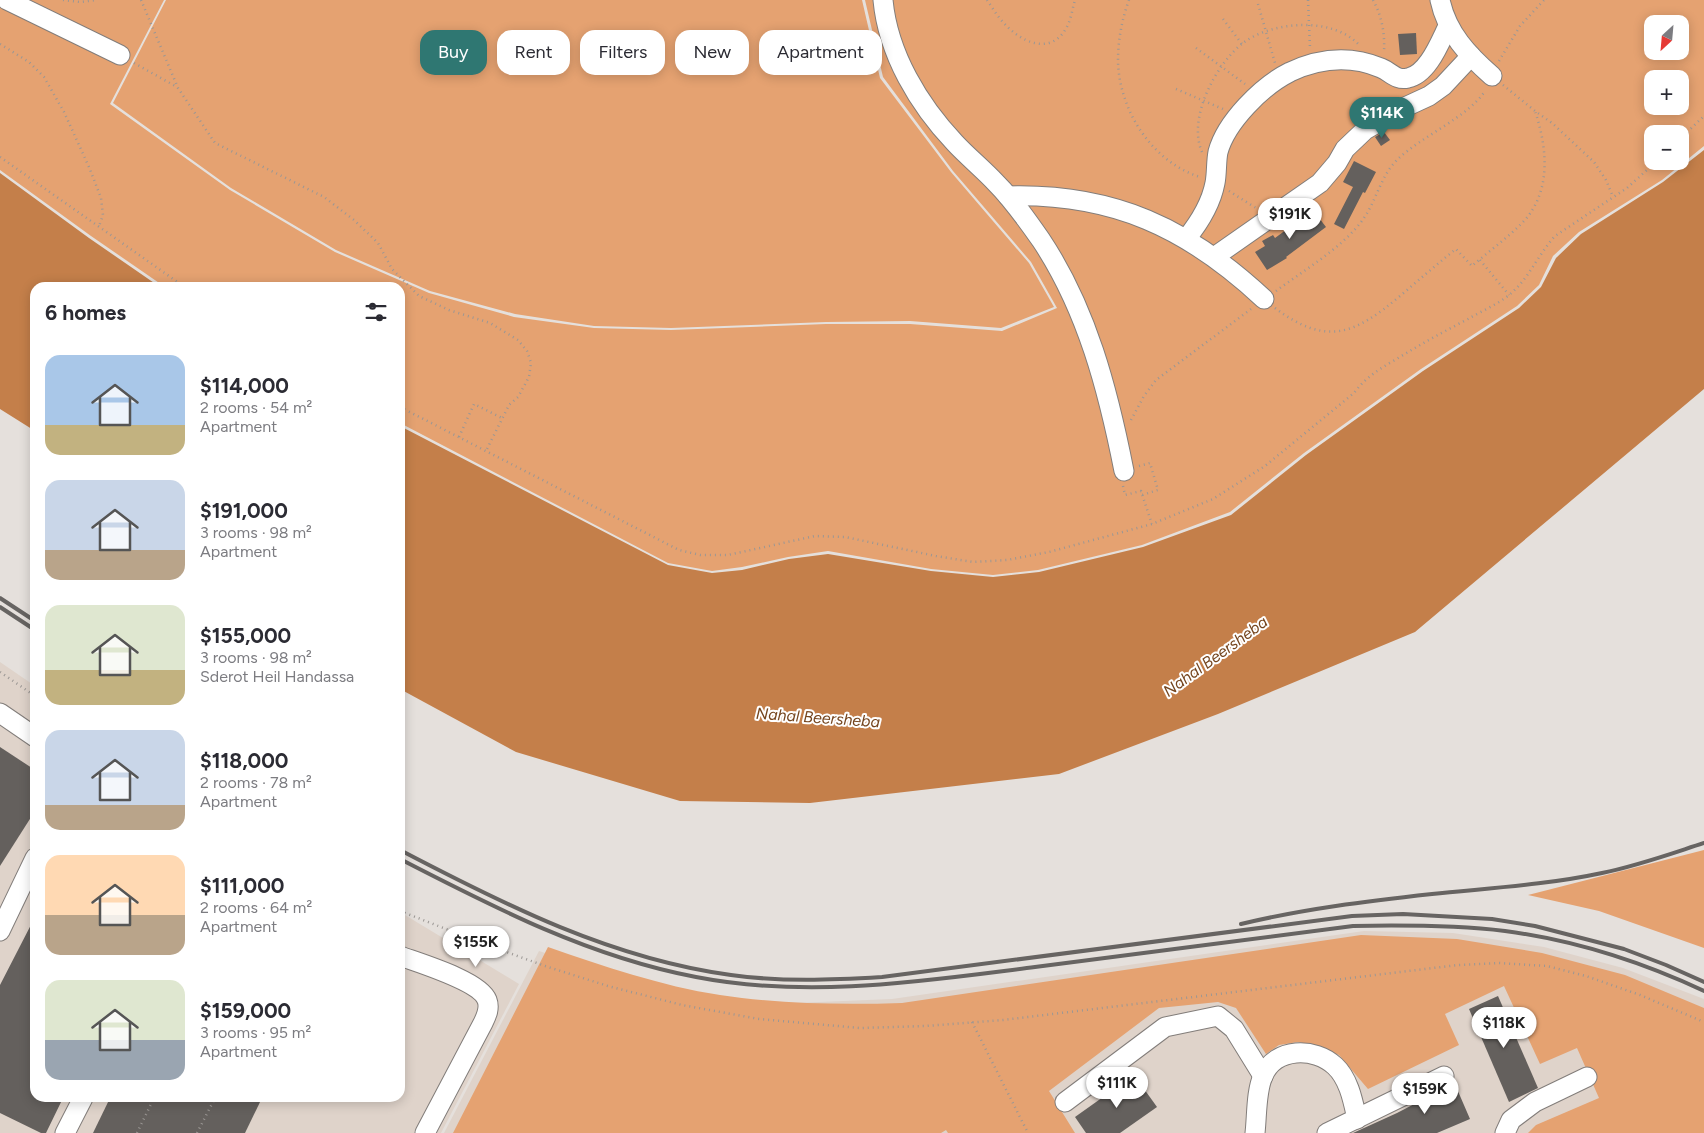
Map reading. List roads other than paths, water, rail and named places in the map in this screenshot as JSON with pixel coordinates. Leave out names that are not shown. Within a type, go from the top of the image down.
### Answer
[{"type":"street","points":[[7,0],[120,55]]},
{"type":"street","points":[[883,0],[885,15],[898,58],[921,101],[955,143],[1008,196],[1059,269],[1086,327],[1104,384],[1124,471]]},
{"type":"street","points":[[1440,0],[1448,26],[1456,39],[1492,76]]},
{"type":"street","points":[[1186,239],[1205,212],[1215,182],[1218,152],[1225,136],[1239,115],[1259,94],[1279,79],[1310,63],[1334,58],[1359,60],[1384,69],[1396,78],[1403,79],[1416,76],[1429,63],[1448,26]]},
{"type":"street","points":[[1214,257],[1320,182],[1337,163],[1345,149],[1365,130],[1403,108],[1430,96],[1443,86],[1471,56]]},
{"type":"street","points":[[1008,196],[1054,196],[1111,206],[1137,216],[1186,239],[1214,257],[1264,299]]},
{"type":"street","points":[[0,713],[30,734]]},
{"type":"street","points":[[0,931],[30,868]]},
{"type":"street","points":[[405,958],[453,976],[479,989],[487,1000],[488,1006],[483,1023],[425,1133]]},
{"type":"street","points":[[1065,1102],[1165,1027],[1218,1016],[1234,1029],[1263,1076]]},
{"type":"street","points":[[1255,1133],[1263,1076],[1271,1063],[1282,1056],[1295,1052],[1316,1054],[1336,1066],[1349,1088],[1357,1118]]},
{"type":"street","points":[[1327,1133],[1444,1076]]},
{"type":"street","points":[[1505,1133],[1512,1120],[1534,1102],[1587,1077]]},
{"type":"street","points":[[65,1133],[81,1102]]},
{"type":"water","name":"Nahal Beersheba","points":[[1704,150],[1704,389],[1415,632],[1218,714],[1059,774],[810,803],[680,801],[516,752],[405,692],[405,429],[668,565],[712,573],[742,570],[789,559],[828,554],[931,571],[993,577],[1039,572],[1143,547],[1231,515],[1306,455],[1423,371],[1519,308],[1541,287],[1556,258],[1581,234],[1663,182],[1678,170],[1689,170],[1689,162]]},
{"type":"water","points":[[0,173],[153,282],[30,282],[30,428],[0,409]]},
{"type":"railway","points":[[0,598],[30,618]]},
{"type":"railway","points":[[0,607],[30,627]]},
{"type":"railway","points":[[1241,924],[1288,914],[1360,903],[1581,877],[1628,867],[1704,843]]},
{"type":"railway","points":[[405,853],[519,910],[602,943],[687,967],[731,975],[769,979],[806,980],[882,977],[1352,916],[1403,914],[1492,919],[1535,926],[1624,949],[1704,982]]},
{"type":"railway","points":[[405,862],[507,913],[581,944],[657,968],[696,977],[738,983],[781,987],[866,986],[993,972],[1353,926],[1410,926],[1486,929],[1556,940],[1632,962],[1704,991]]}]
